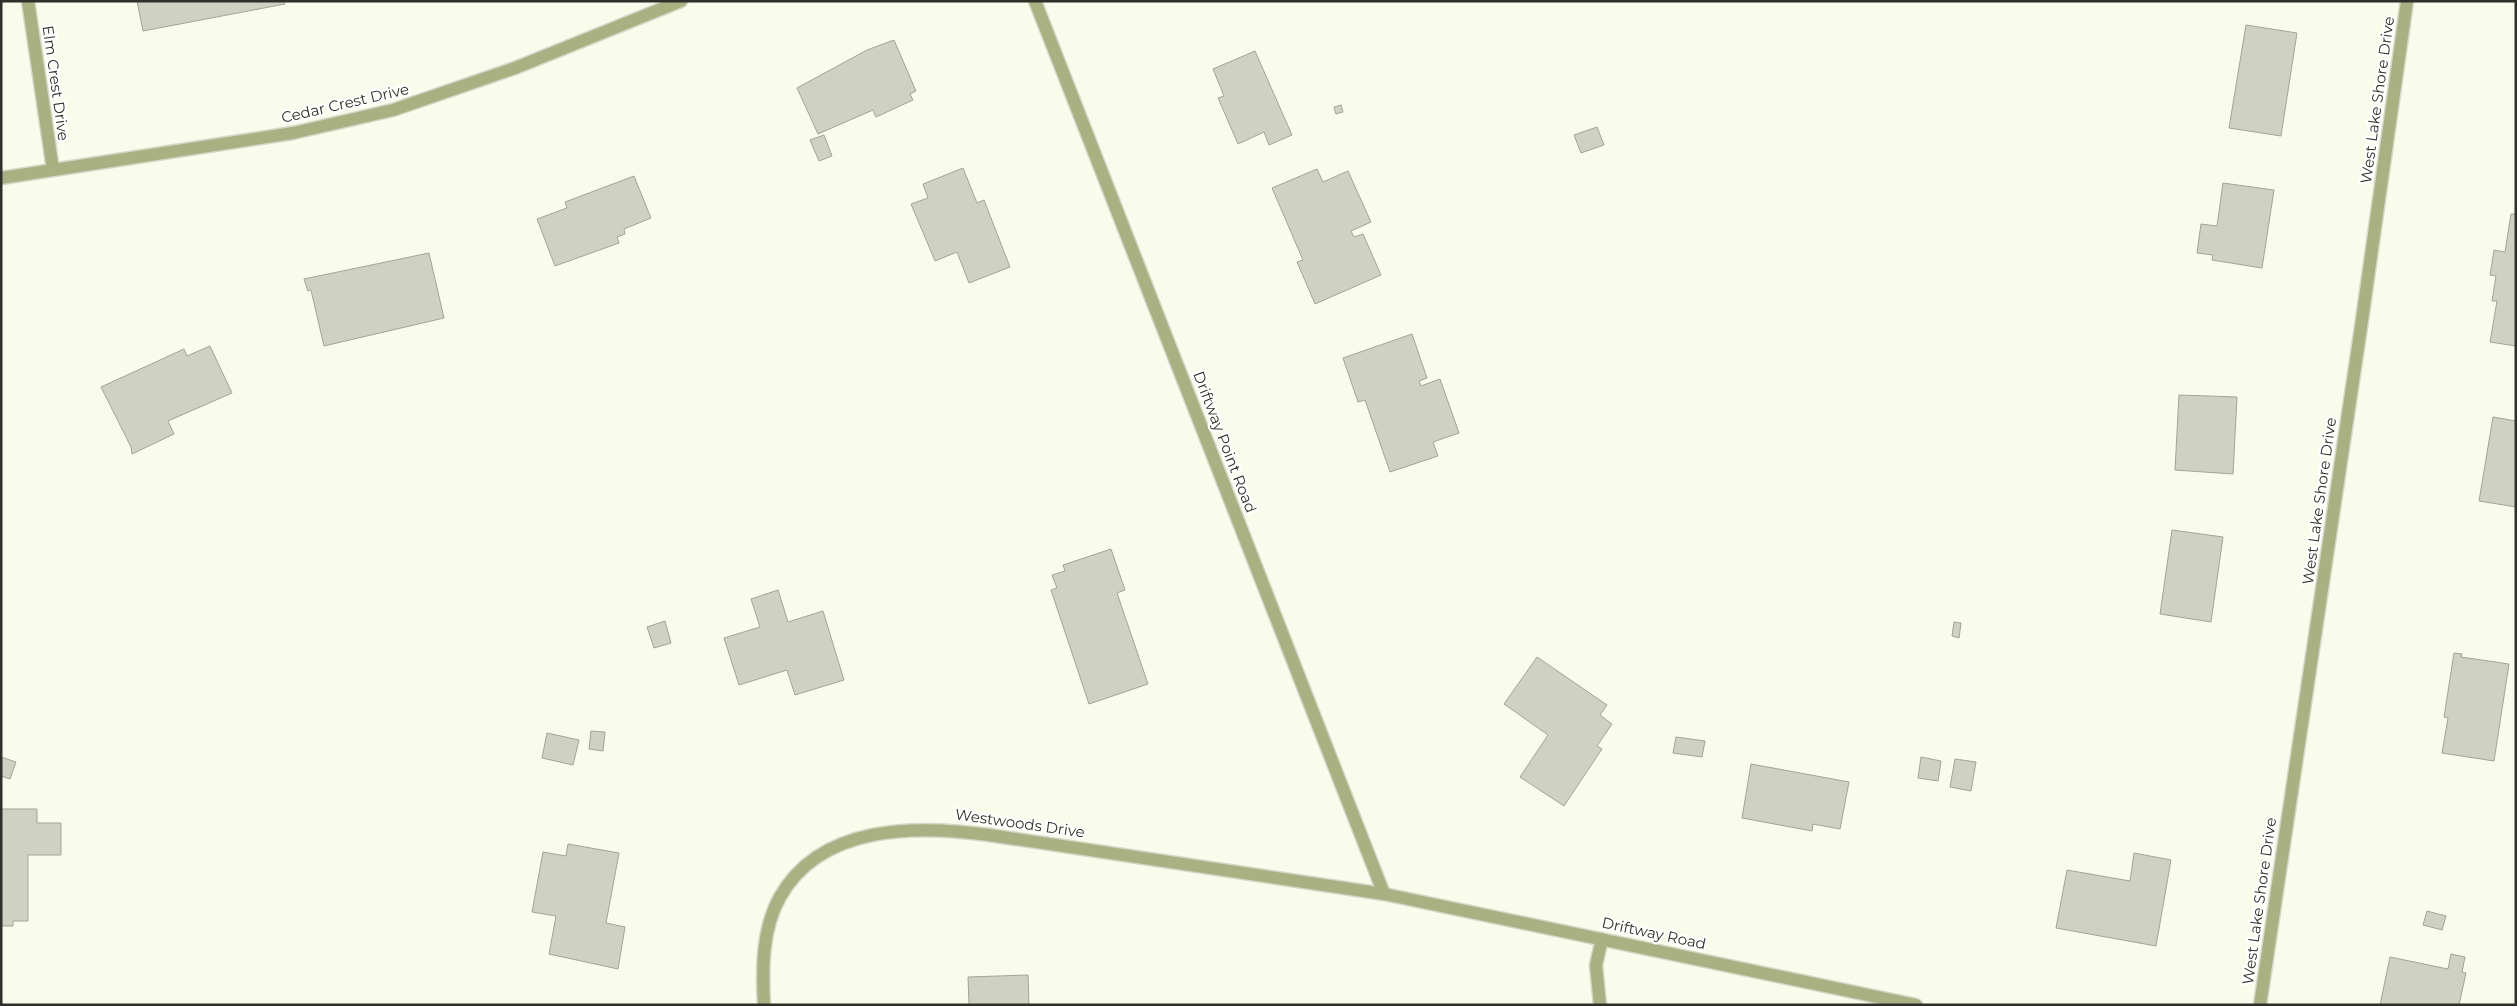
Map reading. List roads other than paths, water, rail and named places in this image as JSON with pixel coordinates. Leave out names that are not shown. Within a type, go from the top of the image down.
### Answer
[{"type":"street","name":"Elm Crest Drive","points":[[28,1],[53,170]]},
{"type":"street","name":"Cedar Crest Drive","points":[[1,178],[293,133],[393,110],[515,68],[681,1]]},
{"type":"street","name":"Driftway Point Road","points":[[1035,1],[1384,894]]},
{"type":"street","name":"West Lake Shore Drive","points":[[2260,1005],[2360,337],[2407,1]]},
{"type":"street","name":"Westwoods Drive","points":[[764,1005],[764,951],[770,923],[780,897],[811,862],[834,848],[873,835],[920,829],[949,829],[1384,894]]},
{"type":"street","name":"Driftway Road","points":[[1384,894],[1916,1005]]},
{"type":"street","points":[[1600,1005],[1596,965],[1602,939]]}]
